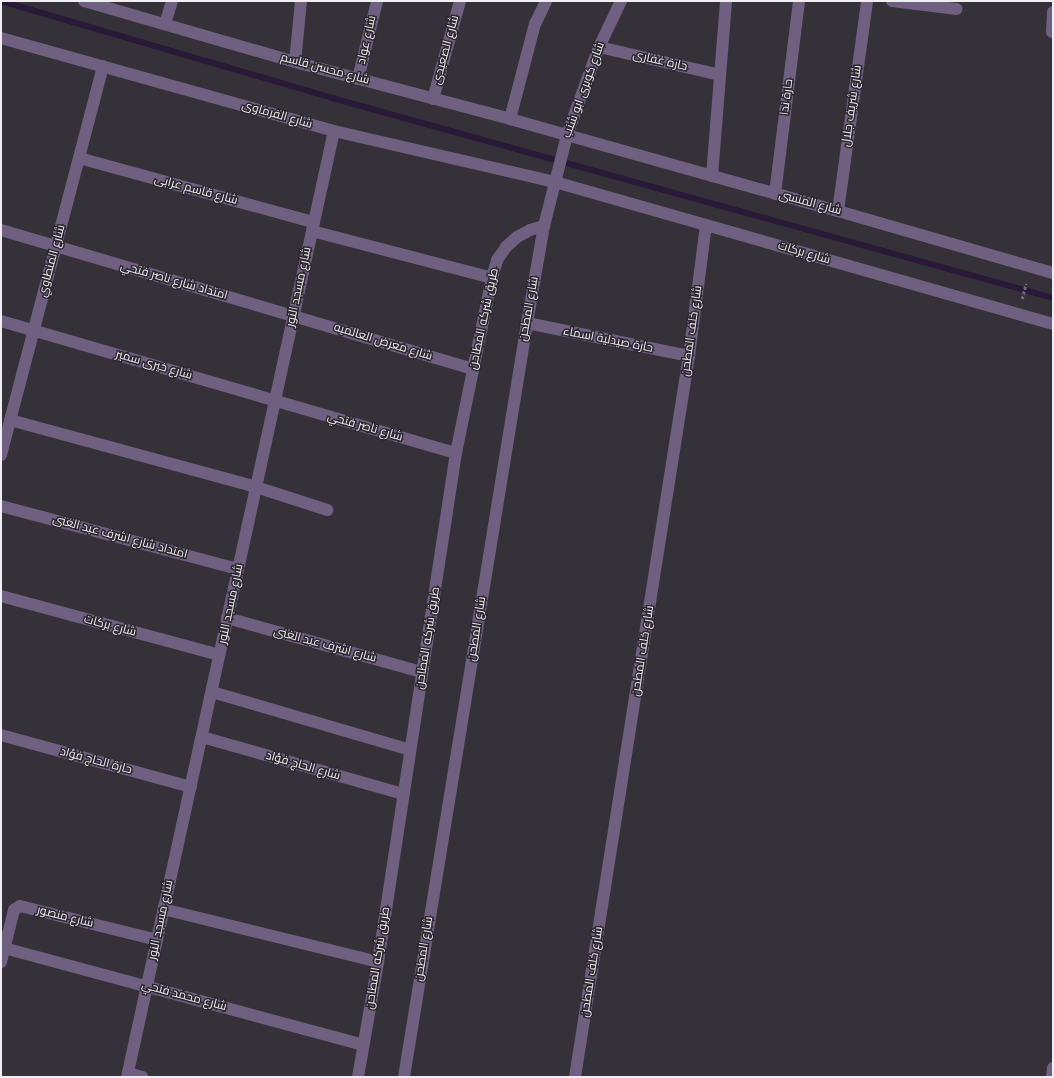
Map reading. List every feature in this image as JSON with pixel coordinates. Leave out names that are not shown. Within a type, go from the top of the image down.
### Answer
[{"type":"street","name":"شارع محسن قاسم","points":[[84,1],[295,62],[567,135]]},
{"type":"street","points":[[165,24],[172,1]]},
{"type":"street","points":[[295,62],[301,1]]},
{"type":"street","name":"شارع عواد","points":[[358,79],[376,1]]},
{"type":"street","name":"شارع الصعيدى","points":[[433,99],[460,1]]},
{"type":"street","points":[[510,119],[535,24],[546,1]]},
{"type":"street","name":"شارع كوبرى ابو شنب","points":[[555,182],[567,135],[599,47],[620,1]]},
{"type":"street","points":[[712,176],[726,1]]},
{"type":"street","name":"حارة ندا","points":[[775,194],[799,1]]},
{"type":"street","name":"شارع شريف جلال","points":[[838,211],[866,1]]},
{"type":"street","points":[[892,1],[957,9]]},
{"type":"street","points":[[1052,32],[1053,12]]},
{"type":"street","name":"شارع الفرماوى","points":[[1,38],[334,131],[555,182]]},
{"type":"street","name":"حارة غفارى","points":[[599,47],[720,75]]},
{"type":"street","name":"شارع المنطاوي","points":[[1,455],[103,66]]},
{"type":"street","name":"شارع مسجد النور","points":[[127,1075],[334,131]]},
{"type":"street","name":"شارع المنسى","points":[[567,135],[1053,273]]},
{"type":"street","name":"شارع قاسم عرابى","points":[[79,158],[492,278]]},
{"type":"street","name":"شارع بركات","points":[[555,182],[1053,324]]},
{"type":"street","name":"شارع المطحن","points":[[404,1077],[527,323],[544,226],[555,182]]},
{"type":"street","name":"شارع خلف المطحن","points":[[576,1077],[689,356],[706,225]]},
{"type":"street","name":"طريق شركه المطاحن","points":[[358,1077],[378,962],[456,453],[492,278],[497,260],[506,247],[517,237],[530,230],[544,226]]},
{"type":"street","name":"امتداد شارع ناصر فتحي","points":[[1,230],[293,316]]},
{"type":"street","name":"شارع معرض العالميه","points":[[293,316],[473,369]]},
{"type":"street","name":"شارع خيرى سمير","points":[[1,321],[274,400]]},
{"type":"street","name":"حارة صيدلية اسماء","points":[[527,323],[689,356]]},
{"type":"street","name":"شارع ناصر فتحي","points":[[274,400],[456,453]]},
{"type":"street","points":[[10,420],[256,488],[327,510]]},
{"type":"street","name":"امتداد شارع اشرف عبد الغنى","points":[[1,506],[238,569]]},
{"type":"street","name":"شارع بركات","points":[[1,596],[220,655]]},
{"type":"street","name":"شارع اشرف عبد الغنى","points":[[227,618],[422,672]]},
{"type":"street","points":[[212,692],[410,750]]},
{"type":"street","name":"حارة الحاج فؤاد","points":[[1,735],[191,787]]},
{"type":"street","name":"شارع الحاج فؤاد","points":[[202,737],[403,794]]},
{"type":"street","name":"شارع منصور","points":[[1,962],[14,910],[20,906],[157,940]]},
{"type":"street","points":[[164,909],[378,962]]},
{"type":"street","name":"شارع محمد فتحي","points":[[4,948],[363,1045]]},
{"type":"street","points":[[1052,1077],[1053,1068]]},
{"type":"street","points":[[127,1075],[142,1077]]},
{"type":"path","points":[[1022,300],[1028,276]]},
{"type":"waterway","points":[[1,1],[332,98],[1053,298]]}]
